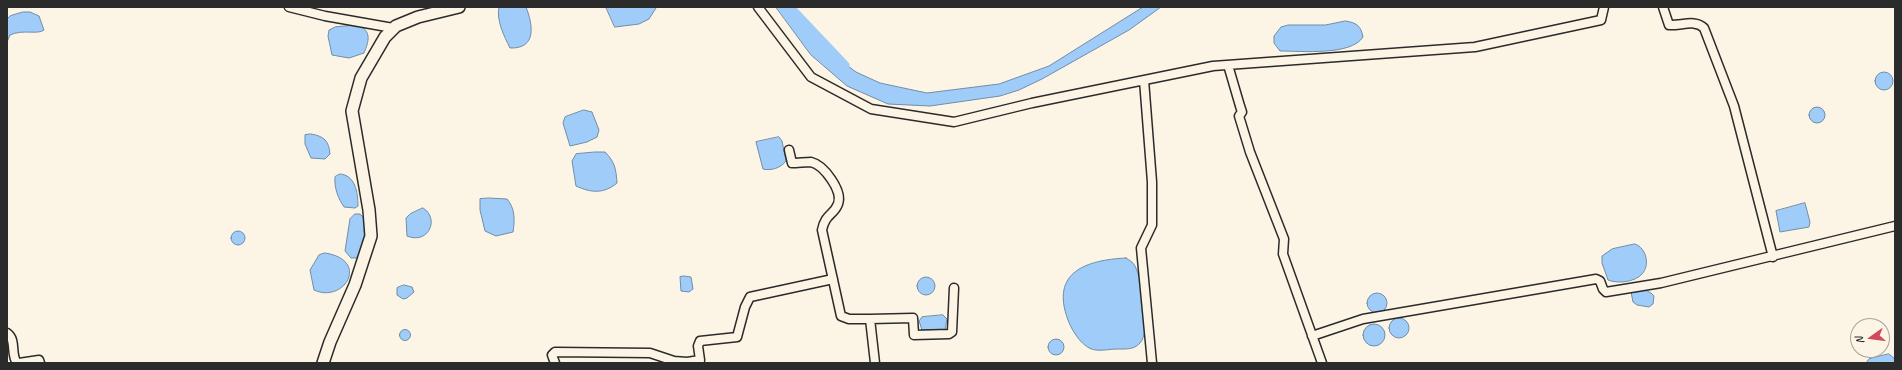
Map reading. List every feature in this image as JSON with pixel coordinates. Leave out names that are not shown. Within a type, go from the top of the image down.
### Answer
[{"type":"main road","points":[[323,363],[330,342],[355,284],[371,236],[369,210],[352,112],[361,78],[385,37],[394,28],[418,17],[458,7]]},
{"type":"street","points":[[289,7],[325,16],[394,28]]},
{"type":"street","points":[[758,7],[811,77],[871,109],[954,122],[1032,102],[1213,66],[1475,47],[1601,20],[1604,7]]},
{"type":"street","points":[[1663,7],[1669,25],[1695,23],[1700,24],[1704,28],[1734,106],[1773,257]]},
{"type":"street","points":[[1228,65],[1242,112],[1239,116],[1250,152],[1284,239],[1284,254],[1322,363]]},
{"type":"street","points":[[1144,80],[1152,182],[1152,225],[1142,248],[1152,363]]},
{"type":"street","points":[[789,150],[792,163],[812,162],[826,173],[839,192],[838,204],[824,220],[822,230],[841,316],[849,319],[913,318],[914,336],[949,334],[952,332],[954,288]]},
{"type":"street","points":[[1312,336],[1364,319],[1596,279],[1600,281],[1606,292],[1661,283],[1773,257],[1895,226]]},
{"type":"street","points":[[555,363],[552,355],[555,352],[650,353],[687,362],[700,360],[698,346],[700,342],[737,337],[739,335],[745,307],[750,297],[833,279]]},
{"type":"street","points":[[870,319],[875,363]]},
{"type":"street","points":[[7,332],[12,339],[13,358],[18,363],[39,360],[40,363]]},
{"type":"water","points":[[499,7],[526,7],[530,21],[531,35],[525,45],[510,48],[500,23],[498,12]]},
{"type":"water","points":[[606,7],[656,8],[649,19],[639,24],[615,27]]},
{"type":"water","points":[[776,7],[795,7],[832,54],[856,72],[880,83],[927,93],[999,84],[1049,66],[1143,7],[1161,7],[1129,30],[1042,79],[1019,90],[1000,96],[930,106],[888,104],[847,86],[811,55]]},
{"type":"water","points":[[23,12],[30,12],[39,16],[44,30],[38,32],[15,33],[10,35],[7,42],[7,19],[10,16]]},
{"type":"water","points":[[1346,21],[1358,26],[1363,37],[1357,43],[1348,47],[1337,50],[1312,52],[1280,51],[1274,43],[1274,36],[1281,27],[1288,25],[1325,25]]},
{"type":"water","points":[[358,25],[366,30],[368,37],[364,53],[349,58],[332,55],[328,36],[329,30],[335,27]]},
{"type":"water","points":[[1884,72],[1890,75],[1893,81],[1890,87],[1884,90],[1878,87],[1875,81],[1878,75]]},
{"type":"water","points":[[1814,107],[1820,107],[1825,112],[1823,121],[1820,123],[1814,123],[1809,118],[1809,112]]},
{"type":"water","points":[[584,110],[592,112],[599,130],[597,137],[587,142],[570,146],[563,123],[565,117]]},
{"type":"water","points":[[311,134],[319,136],[327,142],[330,154],[325,159],[311,158],[305,144],[305,135]]},
{"type":"water","points":[[779,137],[782,141],[786,161],[776,168],[769,170],[763,169],[756,142]]},
{"type":"water","points":[[605,152],[611,159],[615,170],[617,183],[602,191],[592,191],[576,186],[572,161],[576,154]]},
{"type":"water","points":[[340,174],[349,177],[355,185],[358,206],[355,208],[344,207],[338,196],[335,185],[335,177]]},
{"type":"water","points":[[480,199],[507,199],[510,203],[514,214],[513,232],[496,236],[485,231],[480,210]]},
{"type":"water","points":[[1805,203],[1810,222],[1809,227],[1780,232],[1776,211]]},
{"type":"water","points":[[423,208],[428,212],[431,218],[430,229],[421,237],[415,238],[407,236],[406,218],[410,214]]},
{"type":"water","points":[[355,214],[360,214],[365,220],[367,225],[367,233],[361,252],[356,258],[351,258],[345,251],[350,219]]},
{"type":"water","points":[[238,231],[243,233],[245,238],[243,243],[238,245],[233,243],[231,238],[233,233]]},
{"type":"water","points":[[1635,244],[1645,253],[1646,266],[1642,274],[1635,279],[1626,282],[1608,280],[1602,263],[1602,256],[1612,249]]},
{"type":"water","points":[[325,253],[339,257],[347,264],[350,271],[348,279],[343,286],[335,291],[325,293],[314,290],[310,270],[319,255]]},
{"type":"water","points":[[1126,258],[1135,266],[1143,293],[1145,329],[1143,337],[1138,345],[1132,348],[1101,350],[1091,349],[1082,343],[1075,334],[1068,320],[1064,304],[1064,290],[1068,280],[1075,272],[1085,266],[1111,259]]},
{"type":"water","points":[[680,277],[691,277],[693,289],[689,292],[681,291]]},
{"type":"water","points":[[926,277],[932,280],[935,286],[932,292],[926,295],[920,292],[917,286],[920,280]]},
{"type":"water","points":[[404,285],[412,287],[414,292],[407,298],[403,299],[397,295],[397,288]]},
{"type":"water","points":[[1634,290],[1650,292],[1654,296],[1653,304],[1649,307],[1637,305],[1633,302],[1631,292]]},
{"type":"water","points":[[1373,293],[1381,293],[1387,299],[1387,307],[1381,313],[1373,313],[1367,307],[1367,299]]},
{"type":"water","points":[[943,315],[947,319],[945,330],[922,330],[919,321],[922,317]]},
{"type":"water","points":[[1399,318],[1406,321],[1409,328],[1406,335],[1399,338],[1392,335],[1389,328],[1392,321]]},
{"type":"water","points":[[1374,324],[1382,327],[1385,335],[1382,343],[1374,346],[1366,343],[1363,335],[1366,327]]},
{"type":"water","points":[[405,329],[409,331],[411,335],[409,339],[405,341],[401,339],[399,335],[401,331]]},
{"type":"water","points":[[1056,339],[1062,341],[1064,347],[1062,353],[1056,355],[1050,353],[1048,347],[1050,341]]},
{"type":"water","points":[[1890,355],[1895,359],[1895,363],[1866,363],[1869,359],[1890,358]]},
{"type":"waterway","points":[[791,7],[846,65]]}]
